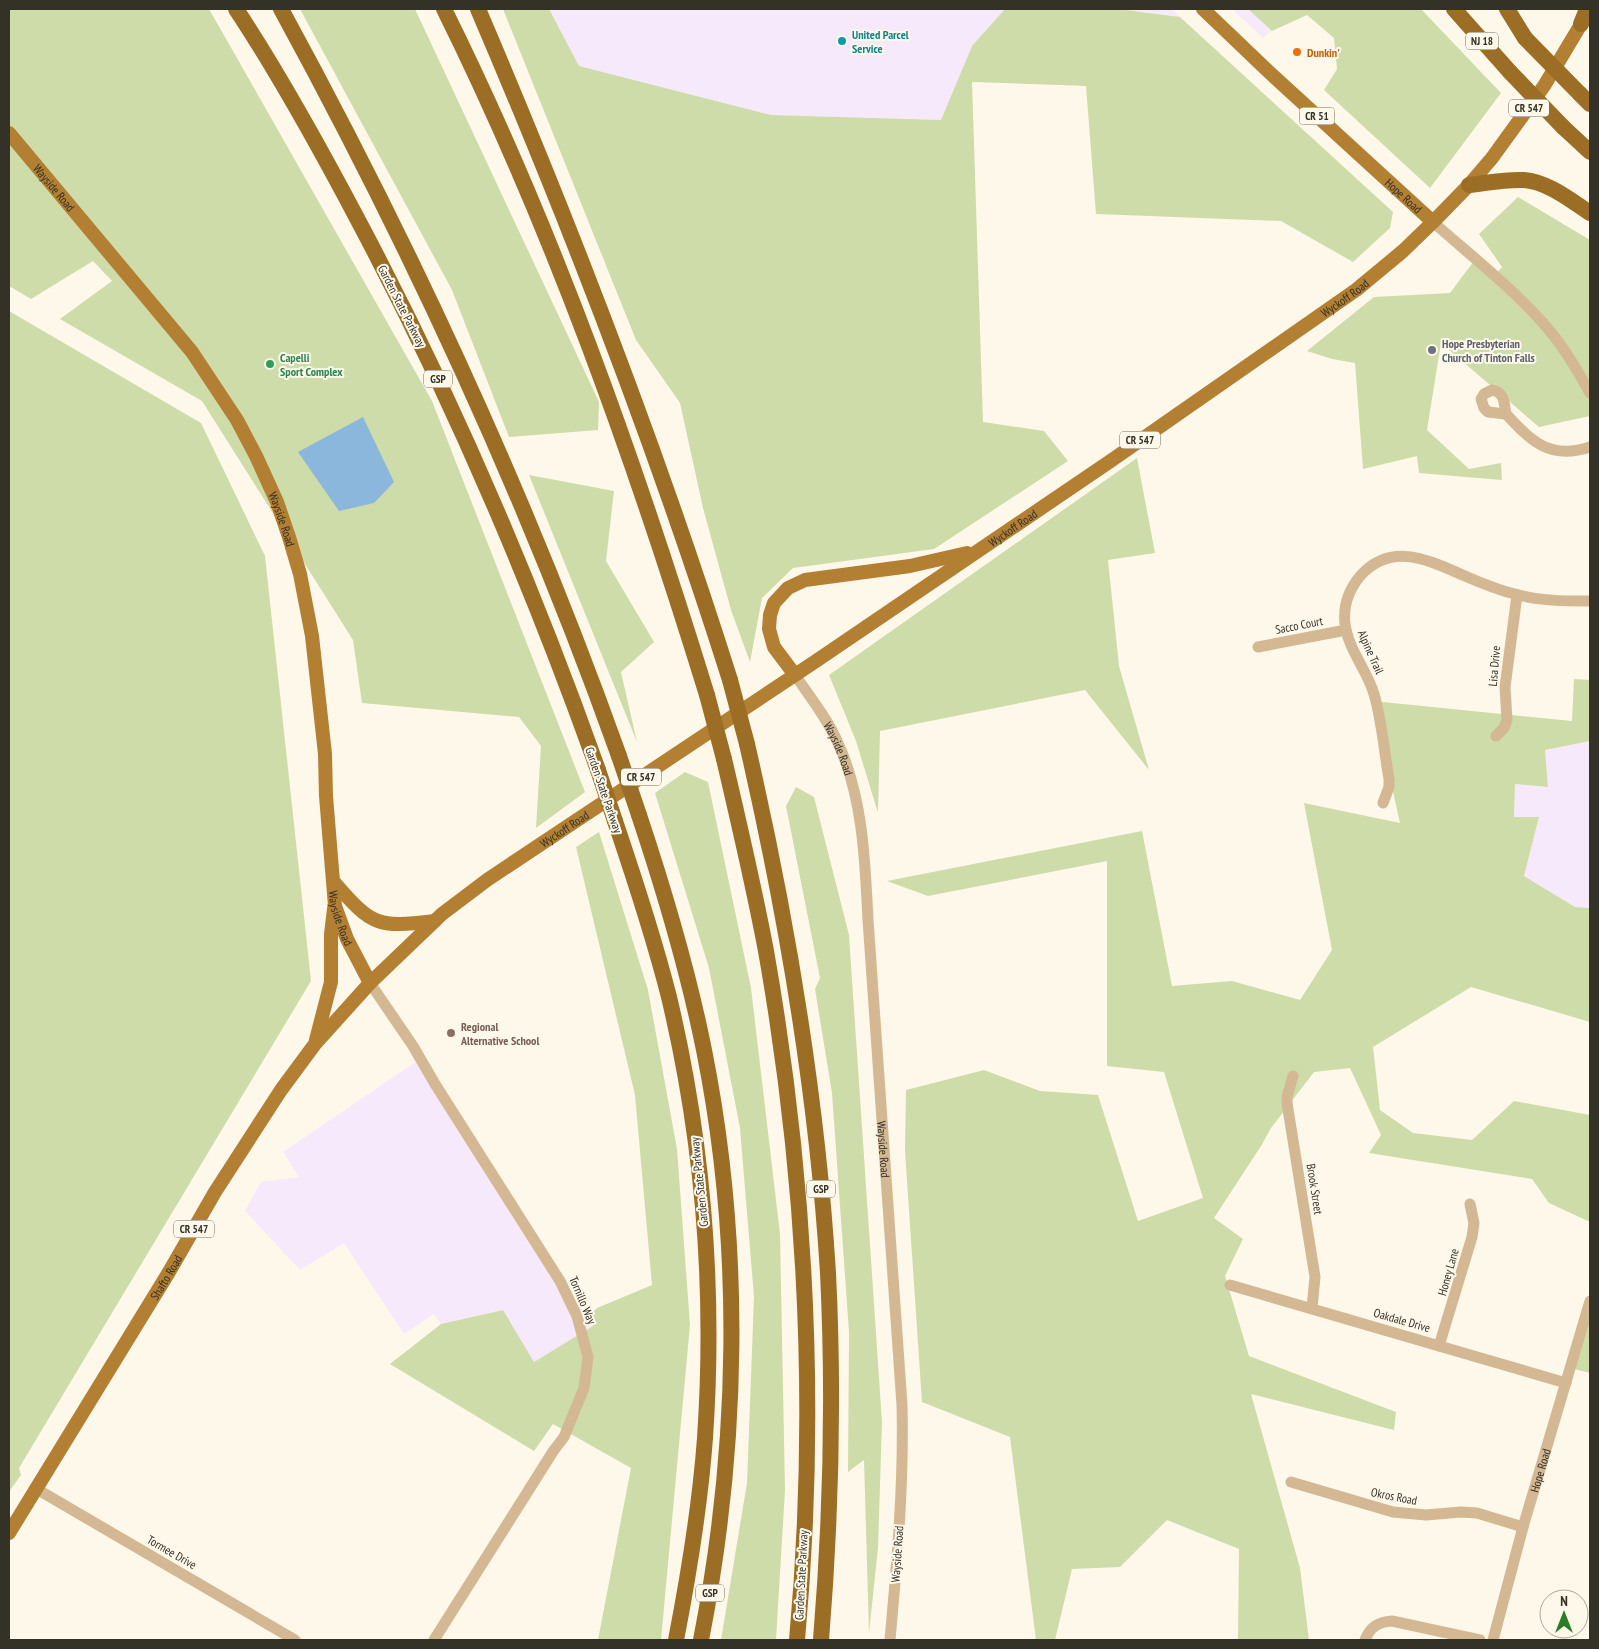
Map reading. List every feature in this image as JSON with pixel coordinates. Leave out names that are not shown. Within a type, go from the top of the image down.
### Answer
[{"type":"highway","name":"Garden State Parkway","points":[[236,9],[276,72],[335,176],[424,350],[474,457],[548,635],[598,770],[656,950],[678,1039],[696,1156],[707,1274],[708,1356],[705,1438],[686,1592],[676,1640]]},
{"type":"highway","name":"Garden State Parkway","points":[[281,9],[393,225],[459,364],[524,511],[576,639],[619,756],[678,938],[714,1103],[727,1220],[732,1322],[728,1445],[717,1546],[700,1640]]},
{"type":"highway","name":"Garden State Parkway","points":[[444,9],[526,188],[583,330],[651,520],[707,695],[750,871],[766,950],[785,1079],[799,1207],[807,1379],[806,1476],[797,1640]]},
{"type":"highway","name":"Garden State Parkway","points":[[478,9],[537,149],[615,347],[668,494],[730,680],[748,744],[767,829],[793,965],[805,1044],[822,1199],[828,1275],[831,1464],[821,1640]]},
{"type":"highway","name":"NJ 18","points":[[1454,9],[1510,72],[1590,152]]},
{"type":"highway","name":"NJ 18","points":[[1501,9],[1585,99]]},
{"type":"highway","points":[[1506,9],[1522,32]]},
{"type":"highway","points":[[1581,24],[1589,9]]},
{"type":"highway","points":[[1469,186],[1515,180],[1531,181],[1555,191],[1590,213]]},
{"type":"main road","name":"Hope Road","points":[[1203,9],[1433,222]]},
{"type":"main road","name":"Wyckoff Road","points":[[370,982],[434,921],[488,880],[1112,460],[1356,290],[1433,222],[1469,186],[1492,158],[1544,86],[1581,24]]},
{"type":"main road","name":"Wayside Road","points":[[9,133],[192,352],[237,420],[277,502],[300,574],[312,636],[325,754],[326,796],[335,906],[347,939],[370,982]]},
{"type":"main road","points":[[795,675],[774,647],[769,629],[770,615],[774,603],[788,588],[805,580],[910,566],[974,552]]},
{"type":"main road","points":[[334,882],[362,913],[380,923],[406,925],[434,921]]},
{"type":"main road","points":[[315,1044],[331,982],[331,934],[335,906]]},
{"type":"main road","name":"Shafto Road","points":[[9,1532],[253,1131],[315,1044],[370,982]]},
{"type":"street","name":"Hope Road","points":[[1433,222],[1518,298],[1544,324],[1570,359],[1590,393]]},
{"type":"street","points":[[1506,414],[1526,434],[1543,447],[1572,452],[1590,447]]},
{"type":"street","name":"Alpine Trail","points":[[1383,803],[1389,787],[1389,780],[1376,701],[1346,630],[1344,612],[1353,585],[1371,566],[1385,559],[1397,556],[1410,556],[1431,561],[1517,595],[1553,601],[1590,602]]},
{"type":"street","name":"Lisa Drive","points":[[1496,736],[1504,728],[1507,720],[1505,687],[1517,595]]},
{"type":"street","name":"Sacco Court","points":[[1258,646],[1346,630]]},
{"type":"street","name":"Wayside Road","points":[[795,675],[830,727],[849,770],[859,812],[866,872],[902,1406],[901,1507],[890,1640]]},
{"type":"street","name":"Tornillo Way","points":[[370,982],[414,1046],[435,1084],[560,1281],[578,1316],[588,1357],[584,1388],[564,1437],[434,1640]]},
{"type":"street","name":"Brook Street","points":[[1293,1076],[1287,1102],[1315,1277],[1312,1308]]},
{"type":"street","name":"Honey Lane","points":[[1439,1346],[1472,1237],[1474,1223],[1470,1204]]},
{"type":"street","name":"Oakdale Drive","points":[[1230,1285],[1566,1383]]},
{"type":"street","name":"Hope Road","points":[[1492,1640],[1523,1527],[1590,1301]]},
{"type":"street","name":"Okros Road","points":[[1291,1482],[1392,1512],[1426,1515],[1472,1512],[1523,1527]]},
{"type":"street","name":"Tormee Drive","points":[[35,1488],[295,1640]]},
{"type":"street","points":[[1365,1640],[1372,1627],[1376,1624],[1392,1621],[1480,1640]]},
{"type":"shaded area","points":[[549,9],[1005,9],[972,46],[941,120],[771,115],[579,66]]},
{"type":"shaded area","points":[[1118,9],[1172,9],[1180,17],[1144,12]]},
{"type":"shaded area","points":[[1232,9],[1248,9],[1272,31],[1263,38]]},
{"type":"shaded area","points":[[1590,741],[1590,908],[1575,907],[1524,876],[1539,817],[1514,818],[1515,784],[1548,787],[1545,750]]},
{"type":"shaded area","points":[[420,1059],[593,1326],[534,1362],[502,1310],[441,1324],[434,1314],[404,1334],[344,1243],[300,1270],[245,1211],[261,1182],[299,1177],[283,1152]]},
{"type":"green space","name":"Capelli Sport Complex","points":[[9,9],[209,9],[432,401],[585,792],[536,828],[541,746],[519,717],[362,703],[353,640],[202,401],[60,319],[112,281],[93,261],[31,299],[9,286]]},
{"type":"green space","points":[[300,9],[415,9],[599,402],[598,430],[509,437],[452,290]]},
{"type":"green space","points":[[503,9],[549,9],[579,66],[771,115],[941,120],[972,46],[1005,9],[1118,9],[1180,17],[1393,212],[1390,228],[1353,262],[1281,221],[1096,214],[1086,86],[972,82],[983,422],[1044,431],[1068,461],[934,549],[793,568],[762,598],[750,662],[731,610],[703,508],[680,403],[636,340]]},
{"type":"green space","points":[[1248,9],[1421,9],[1501,93],[1430,188],[1324,90],[1337,69],[1334,38],[1307,15],[1272,31]]},
{"type":"green space","points":[[1518,197],[1590,240],[1590,416],[1539,427],[1441,343],[1427,430],[1469,469],[1501,463],[1502,480],[1419,473],[1417,456],[1363,469],[1355,363],[1332,359],[1307,351],[1374,297],[1450,293],[1474,261],[1494,276],[1502,267],[1479,234]]},
{"type":"green space","points":[[9,311],[201,423],[265,556],[311,981],[19,1468],[21,1475],[9,1492]]},
{"type":"green space","points":[[1137,458],[1155,553],[1108,560],[1119,666],[1149,770],[1085,690],[880,731],[878,813],[856,741],[829,675]]},
{"type":"green space","points":[[529,475],[614,491],[606,561],[654,642],[621,672],[637,742]]},
{"type":"green space","points":[[1574,679],[1590,680],[1590,741],[1545,750],[1548,787],[1515,784],[1514,817],[1539,817],[1524,876],[1575,907],[1590,908],[1590,1022],[1471,987],[1373,1047],[1380,1110],[1413,1133],[1472,1140],[1514,1101],[1590,1115],[1590,1222],[1549,1203],[1532,1179],[1369,1153],[1381,1135],[1350,1068],[1314,1072],[1271,1128],[1214,1218],[1243,1239],[1225,1276],[1249,1356],[1396,1412],[1394,1430],[1251,1394],[1300,1568],[1309,1640],[1238,1640],[1239,1549],[1167,1520],[1120,1567],[1072,1569],[1055,1640],[1036,1640],[1010,1437],[922,1402],[905,1151],[906,1090],[984,1070],[1040,1091],[1098,1095],[1138,1221],[1203,1198],[1164,1072],[1107,1066],[1107,861],[928,896],[887,881],[1142,831],[1172,986],[1232,981],[1300,1000],[1332,950],[1304,803],[1400,823],[1373,701],[1572,721]]},
{"type":"green space","points":[[685,772],[708,782],[751,988],[780,1234],[785,1490],[776,1640],[721,1640],[747,1483],[754,1297],[740,1128],[709,968],[655,793]]},
{"type":"green space","points":[[796,787],[814,797],[849,935],[882,1422],[878,1548],[869,1633],[864,1460],[848,1472],[849,1332],[832,1093],[815,989],[820,978],[786,806]]},
{"type":"green space","points":[[599,832],[648,990],[677,1149],[690,1325],[661,1640],[598,1640],[631,1468],[553,1424],[534,1451],[390,1364],[441,1324],[503,1310],[534,1362],[593,1326],[588,1317],[597,1308],[652,1285],[635,1095],[576,847]]},
{"type":"green space","points":[[1590,1303],[1590,1373],[1570,1368]]},
{"type":"water","points":[[363,417],[394,482],[374,503],[339,511],[298,452]]},
{"type":"place","name":"United Parcel Service","points":[[842,41]]},
{"type":"place","name":"Dunkin'","points":[[1297,52]]},
{"type":"place","name":"Hope Presbyterian Church of Tinton Falls","points":[[1432,350]]},
{"type":"place","name":"Capelli Sport Complex","points":[[270,364]]},
{"type":"place","name":"Regional Alternative School","points":[[451,1033]]}]
